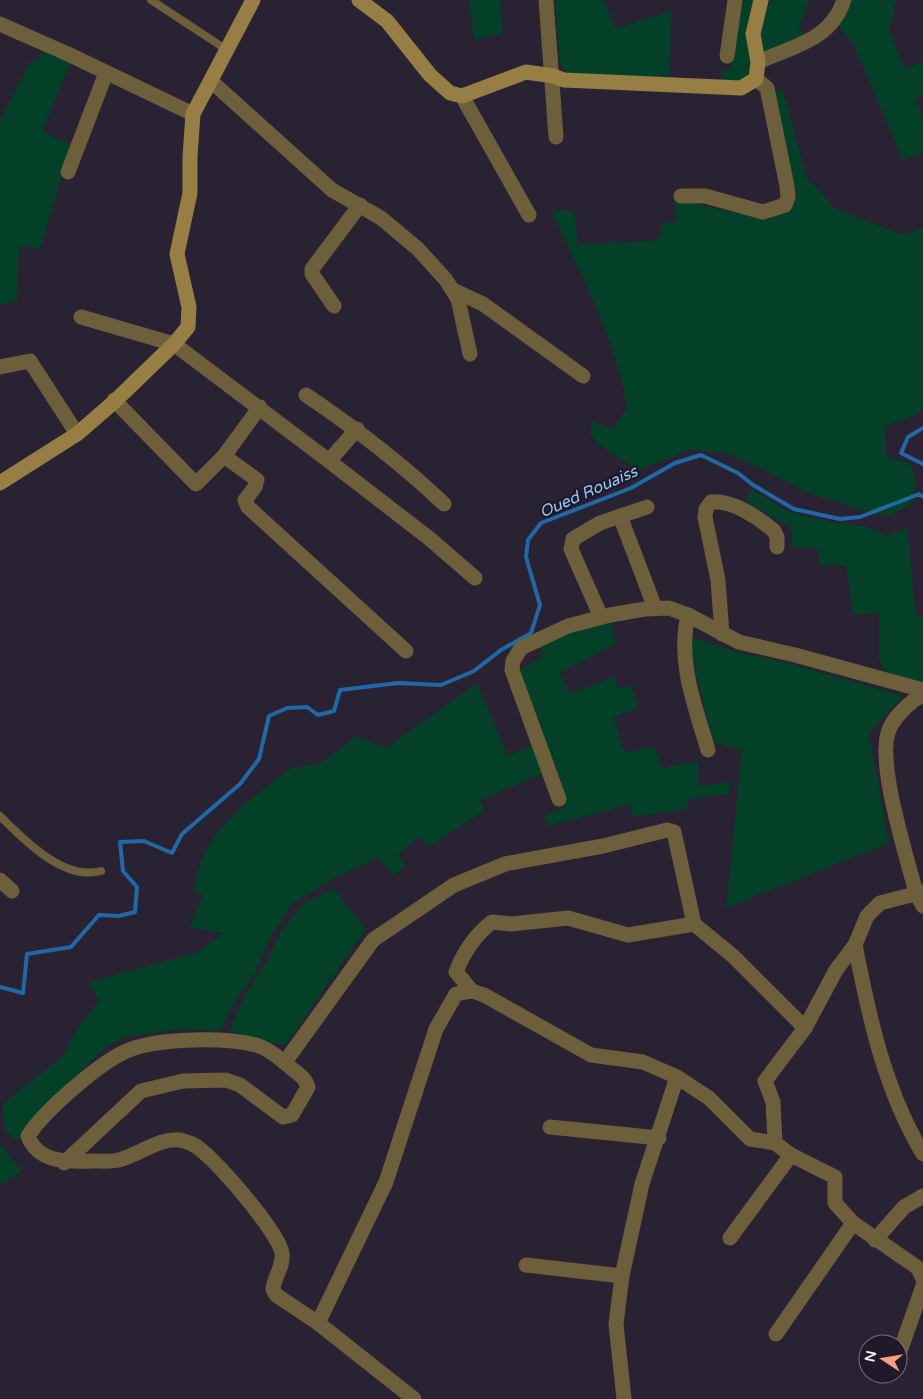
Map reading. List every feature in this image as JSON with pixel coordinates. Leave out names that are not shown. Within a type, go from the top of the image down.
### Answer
[{"type":"street","points":[[0,483],[77,434],[174,344],[188,327],[189,306],[177,254],[190,193],[193,114],[253,0]]},
{"type":"street","points":[[359,0],[387,21],[430,75],[450,93],[462,96],[526,72],[572,80],[741,88],[756,79]]},
{"type":"street","points":[[546,0],[556,137]]},
{"type":"street","points":[[726,56],[735,0]]},
{"type":"street","points":[[756,79],[758,62],[754,34],[761,0]]},
{"type":"street","points":[[758,62],[823,33],[840,12],[844,0]]},
{"type":"street","points":[[0,24],[193,114]]},
{"type":"street","points":[[68,172],[106,73]]},
{"type":"street","points":[[681,196],[705,196],[763,212],[785,205],[788,197],[787,186],[767,88],[756,79]]},
{"type":"street","points":[[211,81],[332,190],[381,218],[418,249],[446,280],[458,299],[470,354]]},
{"type":"street","points":[[462,96],[529,215]]},
{"type":"street","points":[[334,306],[312,274],[312,270],[316,261],[360,205]]},
{"type":"street","points":[[453,290],[483,304],[583,376]]},
{"type":"street","points":[[81,317],[174,344],[260,407],[298,439],[430,539],[476,578]]},
{"type":"street","points":[[0,367],[30,361],[77,434]]},
{"type":"street","points":[[306,395],[406,467],[444,504]]},
{"type":"street","points":[[114,400],[196,484],[224,456],[260,407]]},
{"type":"street","points":[[329,461],[357,430]]},
{"type":"street","points":[[224,456],[257,480],[256,487],[245,500],[248,507],[406,651]]},
{"type":"street","points":[[722,634],[718,580],[705,517],[706,509],[711,502],[734,506],[774,531],[777,537],[777,547]]},
{"type":"street","points":[[601,617],[571,549],[573,539],[600,523],[647,507]]},
{"type":"street","points":[[620,516],[654,608]]},
{"type":"street","points":[[559,799],[512,670],[513,661],[520,648],[568,626],[601,617],[654,608],[669,608],[688,615],[739,642],[795,655],[923,690]]},
{"type":"street","points":[[688,615],[683,649],[689,682],[708,750]]},
{"type":"street","points":[[776,1143],[773,1102],[765,1081],[805,1028],[836,970],[855,945],[867,916],[880,903],[921,897],[887,774],[886,746],[888,730],[899,713],[918,697],[923,696]]},
{"type":"street","points":[[285,1062],[373,940],[454,885],[505,864],[603,846],[666,830],[674,832],[694,924],[733,956],[805,1028]]},
{"type":"street","points":[[0,880],[12,891]]},
{"type":"street","points":[[472,991],[456,972],[462,958],[484,928],[492,922],[511,924],[568,918],[628,936],[694,924]]},
{"type":"street","points":[[855,945],[870,1022],[906,1126],[923,1154]]},
{"type":"street","points":[[318,1323],[386,1182],[436,1029],[456,994],[472,991],[484,995],[591,1055],[643,1062],[677,1078],[709,1098],[750,1139],[776,1143],[791,1155],[835,1177],[834,1204],[853,1223],[875,1240],[918,1268],[923,1278]]},
{"type":"street","points":[[64,1162],[141,1091],[183,1081],[226,1080],[240,1085],[282,1117],[292,1115],[308,1087],[306,1080],[285,1062],[258,1045],[186,1038],[128,1050],[97,1069],[36,1124],[28,1136],[31,1145],[41,1154],[64,1162],[119,1160],[164,1143],[179,1140],[194,1144],[210,1157],[266,1224],[278,1242],[282,1263],[274,1283],[273,1289],[276,1295],[318,1323],[414,1399]]},
{"type":"street","points":[[624,1399],[616,1324],[622,1276],[642,1184],[659,1138],[677,1078]]},
{"type":"street","points":[[550,1127],[659,1138]]},
{"type":"street","points":[[730,1238],[791,1155]]},
{"type":"street","points":[[875,1240],[904,1207],[923,1196]]},
{"type":"street","points":[[776,1334],[853,1223]]},
{"type":"street","points":[[526,1265],[622,1276]]},
{"type":"street","points":[[906,1334],[923,1286]]},
{"type":"lane","points":[[151,0],[227,50]]},
{"type":"lane","points":[[0,816],[24,841],[68,870],[90,874],[101,871]]},
{"type":"green space","points":[[469,0],[500,0],[503,33],[474,40]]},
{"type":"green space","points":[[555,0],[604,0],[615,28],[671,12],[670,78],[569,76],[560,65]]},
{"type":"green space","points":[[743,0],[758,0],[748,79],[737,83],[720,82],[723,70],[731,70],[735,36]]},
{"type":"green space","points":[[770,0],[809,0],[799,28],[806,37],[763,55],[759,33]]},
{"type":"green space","points":[[852,0],[896,0],[889,29],[904,68],[923,62],[923,96],[916,99],[923,118],[923,153],[903,160],[854,46],[839,26],[847,14]]},
{"type":"green space","points":[[45,48],[72,59],[42,131],[71,145],[40,249],[19,246],[17,301],[0,305],[0,121],[31,60],[37,62]]},
{"type":"green space","points":[[783,90],[807,179],[834,208],[901,234],[923,228],[923,408],[916,415],[884,427],[886,455],[896,460],[908,462],[914,476],[915,491],[913,502],[892,515],[878,515],[809,493],[754,465],[725,453],[688,450],[638,470],[599,445],[591,435],[591,422],[613,428],[627,408],[622,382],[606,332],[551,211],[574,211],[578,245],[658,240],[663,223],[675,222],[674,200],[770,219],[795,203],[770,93]]},
{"type":"green space","points":[[751,489],[789,512],[836,523],[864,526],[886,535],[907,528],[916,616],[923,616],[923,683],[886,672],[879,660],[879,613],[853,615],[846,565],[820,565],[817,549],[792,547],[792,528],[745,501]]},
{"type":"green space","points":[[611,621],[616,644],[559,673],[571,694],[614,676],[618,688],[632,686],[638,708],[614,717],[624,752],[655,747],[662,768],[698,761],[699,786],[729,782],[729,794],[687,799],[688,809],[633,817],[630,805],[547,826],[544,816],[565,807],[551,761],[518,671],[543,657],[539,645],[588,626]]},
{"type":"green space","points":[[691,637],[737,652],[784,662],[903,696],[869,733],[889,843],[726,908],[742,750],[713,743],[691,652]]},
{"type":"green space","points":[[477,683],[508,756],[532,745],[543,773],[481,800],[484,811],[429,847],[420,837],[398,854],[406,866],[395,875],[378,858],[334,878],[291,905],[270,938],[255,973],[230,1010],[221,1031],[180,1029],[126,1037],[106,1047],[27,1123],[18,1141],[5,1131],[3,1104],[62,1057],[80,1025],[99,1000],[88,982],[198,952],[223,934],[189,927],[203,896],[194,890],[200,862],[216,833],[243,805],[291,768],[320,764],[356,736],[386,748]]},
{"type":"green space","points":[[333,888],[366,929],[285,1046],[229,1031],[245,996],[268,959],[281,931],[302,905]]},
{"type":"green space","points":[[0,1144],[22,1172],[0,1185]]},
{"type":"waterway","name":"Oued Rouaiss","points":[[923,428],[908,437],[901,453],[923,464]]},
{"type":"waterway","name":"Oued Rouaiss","points":[[0,987],[23,993],[27,954],[71,947],[99,915],[119,916],[135,912],[137,887],[123,871],[120,842],[144,841],[172,853],[182,834],[240,784],[259,759],[269,716],[287,708],[307,707],[318,715],[334,711],[340,690],[398,683],[441,685],[474,671],[501,650],[531,633],[540,605],[526,557],[528,540],[541,523],[631,488],[675,463],[701,455],[738,473],[753,485],[794,509],[840,519],[860,517],[919,494],[923,497]]}]
